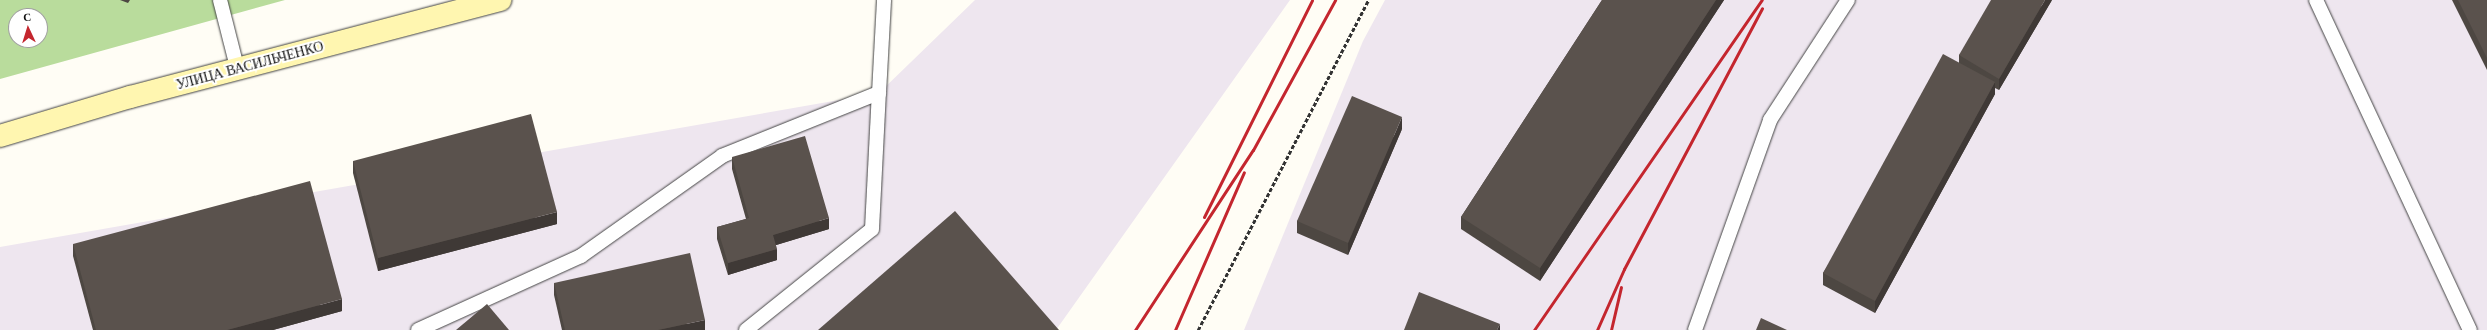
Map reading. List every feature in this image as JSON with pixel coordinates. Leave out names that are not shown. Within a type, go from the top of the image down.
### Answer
[{"type":"main road","name":"УЛИЦА ВАСИЛЬЧЕНКО","points":[[0,136],[130,97],[238,71],[501,0]]},
{"type":"lane","points":[[220,0],[238,71]]},
{"type":"lane","points":[[746,330],[872,229],[884,0]]},
{"type":"lane","points":[[1695,330],[1770,120],[1848,0]]},
{"type":"lane","points":[[2316,0],[2470,330]]},
{"type":"lane","points":[[418,330],[581,256],[722,156],[879,93]]},
{"type":"path","points":[[1198,330],[1368,0]]},
{"type":"shaded area","points":[[975,0],[1290,0],[1056,330],[0,330],[0,247],[879,93]]},
{"type":"shaded area","points":[[1385,0],[2487,0],[2487,330],[1244,330],[1363,41]]},
{"type":"green space","points":[[0,0],[285,0],[0,79]]},
{"type":"building","points":[[1602,0],[1716,0],[1540,268],[1461,217]]},
{"type":"building","points":[[1991,0],[2045,0],[1999,79],[1959,55]]},
{"type":"building","points":[[2458,0],[2487,0],[2487,58]]},
{"type":"building","points":[[1943,54],[1995,82],[1875,301],[1823,273]]},
{"type":"building","points":[[1352,96],[1402,117],[1348,243],[1297,221]]},
{"type":"building","points":[[531,114],[557,212],[378,258],[353,161]]},
{"type":"building","points":[[805,136],[829,218],[773,235],[777,249],[728,263],[717,227],[749,218],[732,157]]},
{"type":"building","points":[[310,181],[342,299],[227,330],[96,330],[73,244]]},
{"type":"building","points":[[955,211],[1059,330],[818,330]]},
{"type":"building","points":[[690,253],[705,320],[658,330],[565,330],[554,283]]},
{"type":"building","points":[[1419,292],[1500,324],[1497,330],[1404,330]]},
{"type":"building","points":[[487,304],[509,330],[456,330]]},
{"type":"building","points":[[1761,318],[1787,330],[1756,330]]},
{"type":"railway","points":[[1204,217],[1312,0]]},
{"type":"railway","points":[[1135,330],[1253,150],[1335,0]]},
{"type":"railway","points":[[1534,330],[1762,0]]},
{"type":"railway","points":[[1597,330],[1624,269],[1762,8]]},
{"type":"railway","points":[[1175,330],[1244,172]]},
{"type":"railway","points":[[1611,330],[1621,287]]}]
